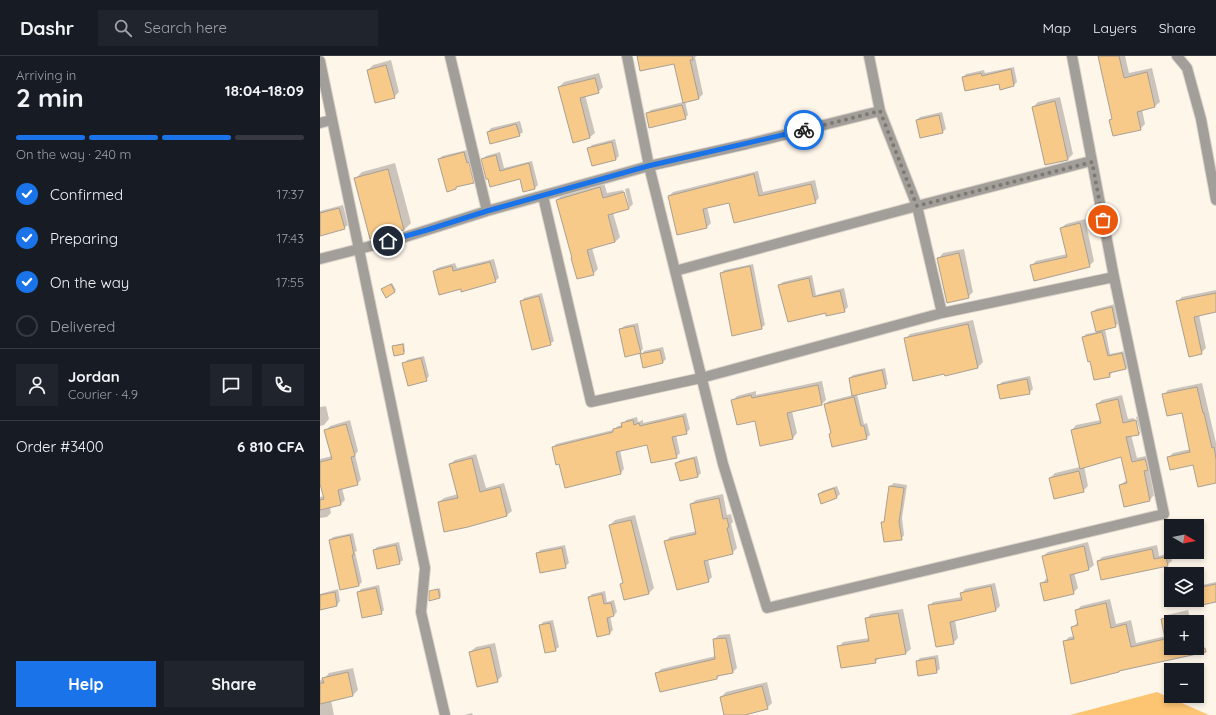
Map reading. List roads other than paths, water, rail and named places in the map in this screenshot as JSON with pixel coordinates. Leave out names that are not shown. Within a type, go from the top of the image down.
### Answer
[{"type":"street","points":[[450,56],[487,211]]},
{"type":"street","points":[[627,56],[648,166],[701,378],[723,464],[767,608],[1164,514],[1114,278],[1072,56]]},
{"type":"street","points":[[869,56],[880,111],[917,206],[942,313]]},
{"type":"street","points":[[1177,56],[1188,68],[1216,200]]},
{"type":"street","points":[[320,61],[425,568],[421,612],[444,715]]},
{"type":"street","points":[[320,259],[427,230],[487,211],[648,166],[747,144],[880,111]]},
{"type":"street","points":[[320,122],[331,120]]},
{"type":"street","points":[[675,271],[917,206],[1092,162]]},
{"type":"street","points":[[543,196],[591,402],[701,378],[942,313],[1114,278]]}]
